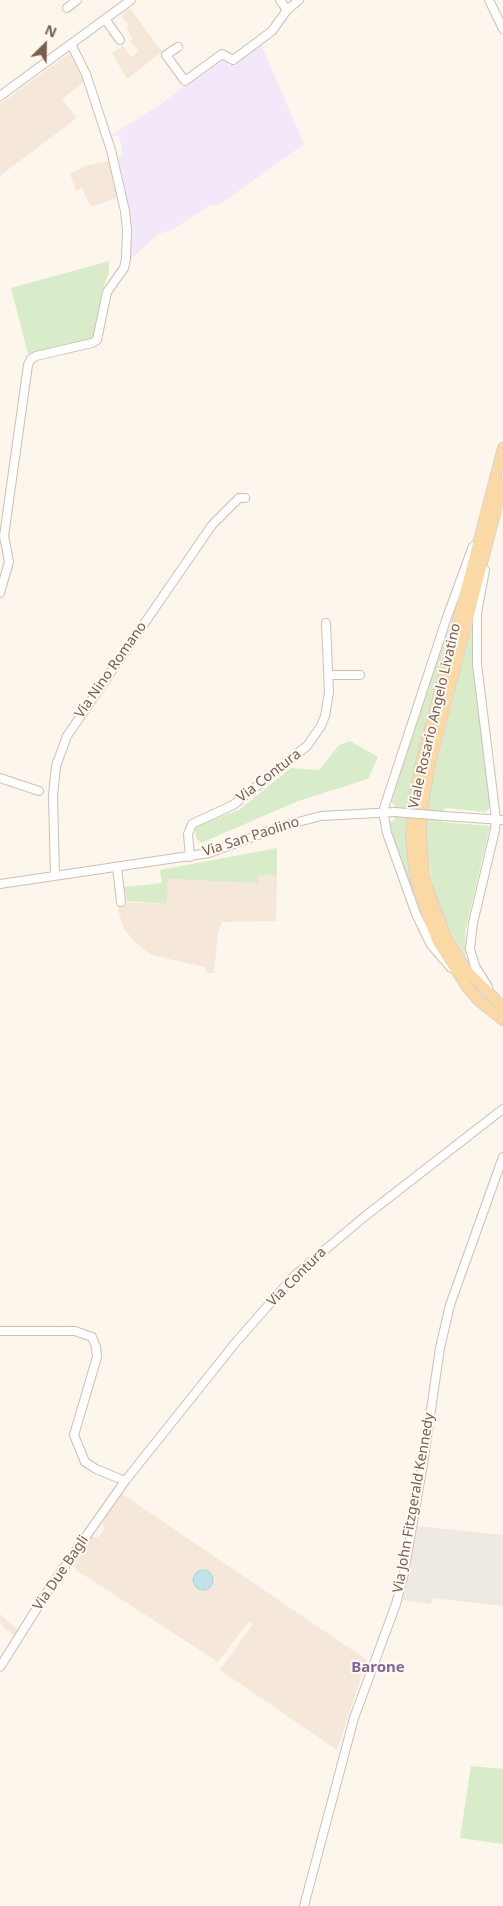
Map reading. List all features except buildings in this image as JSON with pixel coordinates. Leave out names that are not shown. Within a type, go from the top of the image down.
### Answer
[{"type":"main road","name":"Viale Rosario Angelo Livatino","points":[[503,448],[490,515],[429,769],[421,816],[424,873],[428,890],[446,937],[467,971],[503,1007]]},
{"type":"main road","name":"Viale Rosario Angelo Livatino","points":[[503,482],[490,515],[436,703],[415,793],[412,815],[412,856],[419,892],[436,937],[459,977],[478,1000],[503,1020]]},
{"type":"street","points":[[67,8],[77,0]]},
{"type":"street","points":[[280,0],[286,10]]},
{"type":"street","points":[[178,47],[166,56],[185,81],[222,54],[232,60],[272,31],[286,10],[299,0]]},
{"type":"street","points":[[489,0],[503,29]]},
{"type":"street","points":[[0,96],[129,1]]},
{"type":"street","points":[[105,19],[120,40]]},
{"type":"street","points":[[0,593],[9,562],[4,536],[28,365],[31,359],[36,356],[92,343],[97,340],[107,292],[124,268],[126,259],[127,230],[125,211],[111,150],[86,74],[71,44]]},
{"type":"street","name":"Via Nino Romano","points":[[55,875],[53,788],[56,766],[67,736],[212,525],[239,498],[246,498]]},
{"type":"street","points":[[459,977],[425,936],[387,833],[384,811],[446,620],[490,515]]},
{"type":"street","points":[[490,515],[477,613],[476,638],[478,686],[499,819],[472,923],[470,949],[478,972],[503,1007]]},
{"type":"street","name":"Via Contura","points":[[190,856],[188,834],[192,824],[234,805],[293,759],[315,737],[326,716],[329,675],[326,623]]},
{"type":"street","points":[[329,675],[360,675]]},
{"type":"street","points":[[0,778],[39,791]]},
{"type":"street","name":"Via San Paolino","points":[[0,884],[190,856],[228,847],[302,820],[333,814],[384,811],[499,819]]},
{"type":"street","points":[[117,867],[121,902]]},
{"type":"street","name":"Via Contura","points":[[125,1481],[236,1342],[294,1276],[357,1223],[503,1110]]},
{"type":"street","name":"Via John Fitzgerald Kennedy","points":[[304,1906],[354,1718],[396,1604],[404,1573],[423,1464],[440,1348],[450,1305],[503,1157]]},
{"type":"street","points":[[0,1330],[75,1331],[92,1337],[97,1357],[74,1435],[76,1446],[85,1462],[96,1469],[125,1481]]},
{"type":"street","name":"Via Due Bagli","points":[[0,1667],[48,1589],[125,1481]]},
{"type":"shaded area","points":[[130,8],[162,52],[127,79],[112,53],[123,46],[131,57],[139,51],[130,41],[133,38],[126,29],[129,26],[121,15]]},
{"type":"shaded area","points":[[261,44],[304,144],[222,203],[209,206],[172,230],[158,234],[130,260],[132,230],[118,159],[123,154],[119,136],[111,135],[158,106],[223,57],[230,66]]},
{"type":"shaded area","points":[[70,53],[84,82],[62,99],[77,118],[0,176],[0,104]]},
{"type":"shaded area","points":[[110,161],[118,197],[91,207],[82,188],[76,191],[70,174],[84,166]]},
{"type":"shaded area","points":[[259,875],[277,876],[276,921],[222,922],[218,933],[214,973],[206,973],[205,967],[151,955],[134,941],[124,929],[116,902],[166,904],[168,879],[258,883]]},
{"type":"shaded area","points":[[121,1493],[367,1660],[337,1750],[220,1670],[253,1624],[249,1621],[218,1662],[76,1570],[74,1565],[75,1559],[91,1537],[99,1537],[104,1529],[103,1522]]},
{"type":"shaded area","points":[[417,1526],[503,1535],[503,1606],[432,1598],[431,1604],[403,1600]]},
{"type":"shaded area","points":[[0,1614],[18,1630],[13,1636],[0,1623]]},
{"type":"green space","points":[[109,261],[109,272],[101,296],[103,297],[94,338],[88,341],[28,354],[11,288]]},
{"type":"green space","points":[[451,620],[409,793],[407,815],[410,874],[422,921],[390,835],[390,822],[394,820],[395,805],[391,802]]},
{"type":"green space","points":[[473,622],[473,665],[491,806],[486,812],[446,808],[443,810],[442,822],[490,826],[465,932],[466,957],[448,928],[433,887],[426,837],[429,794]]},
{"type":"green space","points":[[350,741],[378,757],[368,779],[298,801],[201,843],[196,838],[195,829],[200,824],[239,810],[291,768],[319,770],[339,745]]},
{"type":"green space","points":[[277,848],[277,876],[259,875],[258,883],[168,879],[167,904],[127,901],[124,887],[162,883],[160,870]]},
{"type":"green space","points":[[471,1766],[503,1769],[503,1844],[460,1838]]},
{"type":"water","points":[[203,1570],[210,1573],[213,1580],[210,1587],[203,1590],[196,1587],[193,1580],[196,1573]]},
{"type":"district","name":"Barone","points":[[378,1668]]}]
